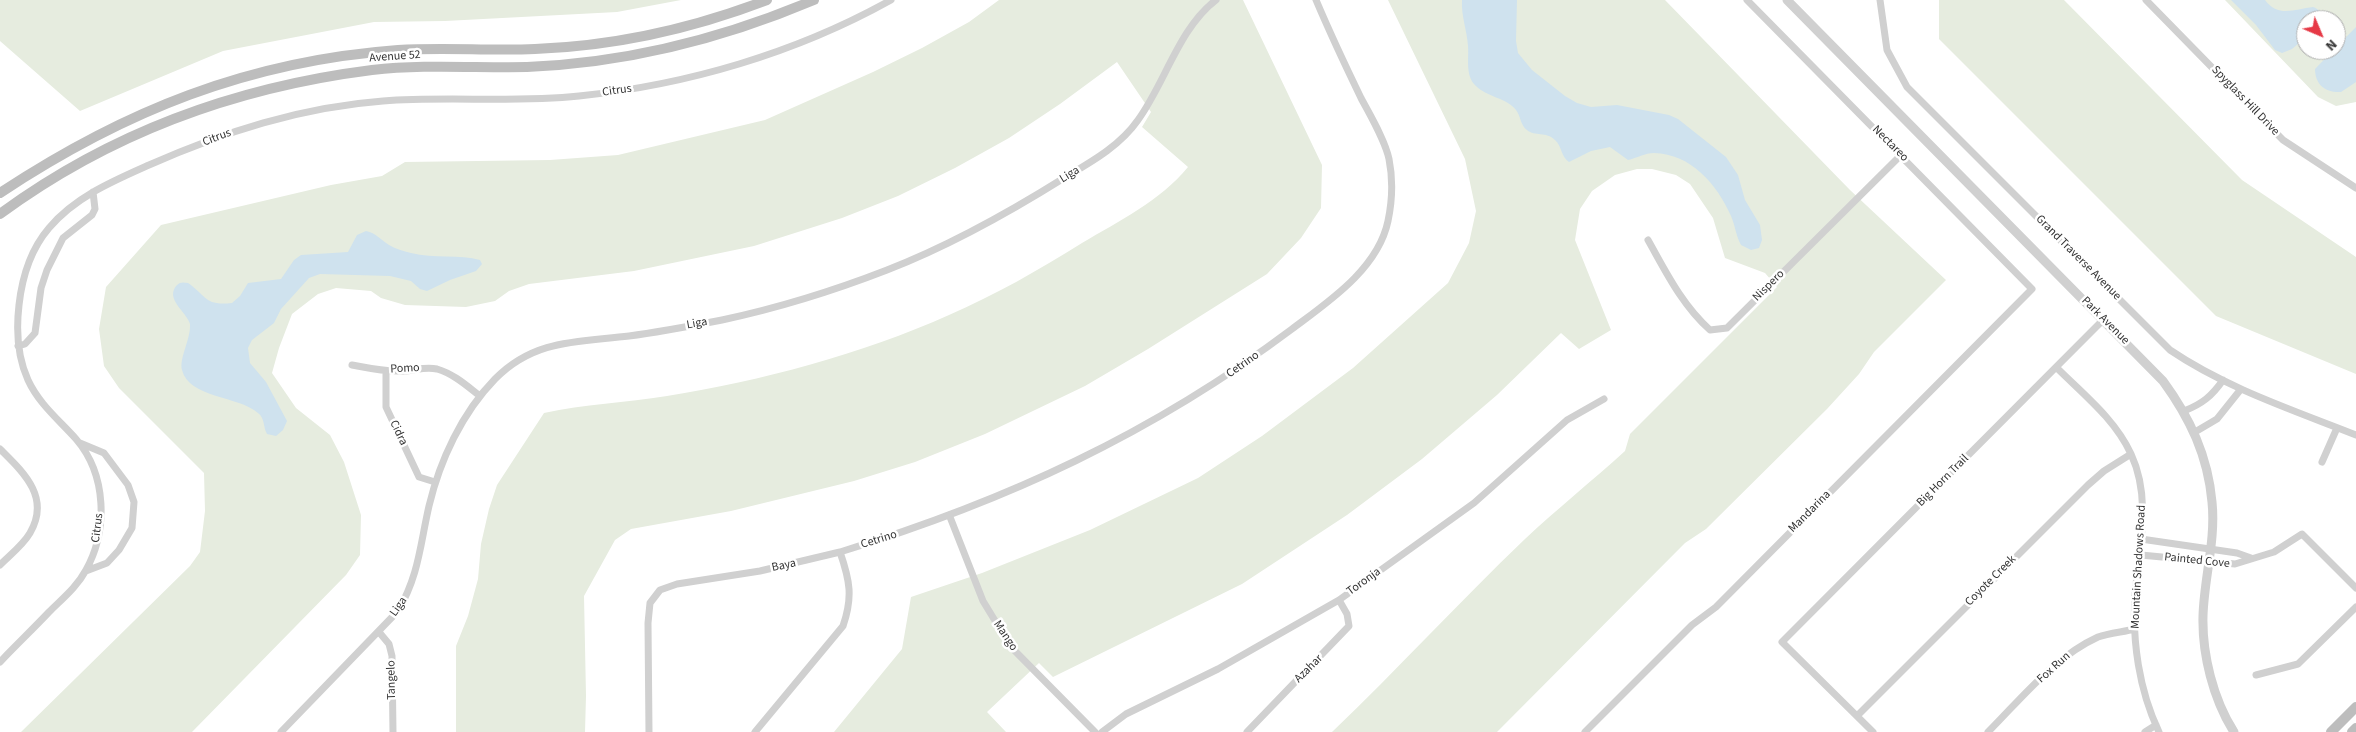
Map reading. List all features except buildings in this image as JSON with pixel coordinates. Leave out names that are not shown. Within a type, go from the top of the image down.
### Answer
[{"type":"main road","name":"Avenue 52","points":[[0,193],[86,140],[140,114],[252,74],[303,63],[398,50],[537,50],[590,44],[643,36],[698,23],[767,0]]},
{"type":"main road","name":"Avenue 52","points":[[0,214],[68,170],[114,144],[162,123],[247,94],[291,83],[411,67],[528,66],[605,60],[700,40],[770,18],[814,0]]},
{"type":"main road","points":[[2331,732],[2356,707]]},
{"type":"main road","points":[[2352,732],[2356,728]]},
{"type":"street","name":"Citrus","points":[[0,662],[68,594],[86,571],[97,545],[102,519],[100,490],[93,467],[79,443],[42,404],[28,381],[19,356],[18,346],[17,322],[22,285],[33,254],[48,228],[75,203],[111,182],[177,153],[247,127],[310,110],[384,101],[577,96],[630,89],[729,67],[780,50],[825,32],[891,0]]},
{"type":"street","name":"Liga","points":[[282,732],[398,611],[410,590],[417,570],[435,482],[454,439],[480,396],[514,362],[551,345],[632,336],[766,310],[889,269],[991,221],[1098,157],[1123,138],[1139,120],[1196,19],[1216,0]]},
{"type":"street","name":"Cetrino","points":[[840,552],[950,517],[1043,478],[1167,414],[1217,383],[1300,323],[1346,285],[1372,259],[1388,223],[1392,190],[1388,157],[1316,0]]},
{"type":"street","name":"Nectareo","points":[[1747,0],[1901,154],[2032,289]]},
{"type":"street","name":"Park Avenue","points":[[1787,0],[2163,380],[2184,411],[2198,438],[2212,502],[2210,563],[2203,615],[2205,652],[2216,695],[2234,732]]},
{"type":"street","name":"Grand Traverse Avenue","points":[[1880,0],[1887,50],[1907,87],[2170,350],[2198,369],[2241,389],[2356,435]]},
{"type":"street","name":"Spyglass Hill Drive","points":[[2146,0],[2283,140],[2355,186]]},
{"type":"street","name":"Nispero","points":[[1648,240],[1682,299],[1700,321],[1710,330],[1727,328],[1901,154]]},
{"type":"street","points":[[18,346],[25,344],[36,333],[41,288],[47,270],[63,238],[92,215],[96,204],[93,192]]},
{"type":"street","name":"Mandarina","points":[[1585,732],[1692,625],[1716,607],[2032,289]]},
{"type":"street","name":"Big Horn Trail","points":[[1856,716],[1782,642],[2103,320]]},
{"type":"street","name":"Pomo","points":[[352,365],[404,372],[419,368],[437,369],[456,378],[480,396]]},
{"type":"street","name":"Mountain Shadows Road","points":[[2057,368],[2112,424],[2131,454],[2139,477],[2143,507],[2141,555],[2135,596],[2135,653],[2157,729]]},
{"type":"street","name":"Cidra","points":[[386,371],[386,408],[419,477],[435,482]]},
{"type":"street","points":[[2184,411],[2200,404],[2214,392],[2223,380]]},
{"type":"street","points":[[2195,432],[2216,419],[2241,389]]},
{"type":"street","name":"Toronja","points":[[1102,732],[1126,714],[1218,669],[1339,600],[1474,503],[1567,420],[1604,399]]},
{"type":"street","points":[[2322,462],[2337,428]]},
{"type":"street","points":[[79,443],[104,453],[128,484],[134,502],[132,528],[119,550],[107,563],[86,571]]},
{"type":"street","points":[[0,449],[27,477],[33,487],[36,501],[36,518],[30,533],[0,565]]},
{"type":"street","name":"Coyote Creek","points":[[1856,716],[2088,485],[2104,471],[2131,454]]},
{"type":"street","name":"Mango","points":[[950,517],[983,600],[1011,647],[1095,732]]},
{"type":"street","name":"Painted Cove","points":[[2141,555],[2235,564],[2274,552],[2302,534],[2356,588]]},
{"type":"street","name":"Painted Cove","points":[[2142,539],[2236,552],[2251,558]]},
{"type":"street","points":[[755,732],[843,626],[850,607],[850,588],[840,552]]},
{"type":"street","name":"Baya","points":[[649,732],[648,623],[650,603],[660,590],[677,584],[760,571],[840,552]]},
{"type":"street","name":"Azahar","points":[[1247,732],[1350,626],[1347,614],[1339,600]]},
{"type":"street","points":[[2256,675],[2298,664],[2356,607]]},
{"type":"street","name":"Fox Run","points":[[1988,732],[2057,664],[2077,648],[2100,636],[2135,630]]},
{"type":"street","name":"Tangelo","points":[[379,632],[389,644],[392,656],[393,732]]},
{"type":"street","points":[[1856,716],[1873,732]]},
{"type":"street","points":[[2145,732],[2157,729]]},
{"type":"shaded area","points":[[0,0],[681,0],[617,12],[445,21],[374,22],[223,51],[80,111],[0,41]]},
{"type":"shaded area","points":[[999,0],[1243,0],[1322,165],[1321,208],[1301,238],[1267,274],[1148,349],[1085,386],[985,434],[915,462],[854,481],[731,511],[631,529],[615,540],[584,596],[585,732],[456,732],[456,646],[468,616],[478,579],[481,544],[489,509],[497,485],[544,413],[703,390],[775,374],[846,354],[916,329],[983,299],[1050,263],[1152,200],[1188,167],[1142,127],[1151,112],[1117,62],[1060,104],[1009,138],[955,168],[898,196],[842,218],[754,246],[634,271],[529,284],[509,291],[495,301],[466,307],[405,305],[381,298],[371,291],[336,288],[318,294],[292,314],[272,373],[296,408],[330,435],[344,462],[361,515],[360,555],[346,575],[192,732],[21,732],[190,566],[200,552],[205,511],[204,473],[119,388],[104,366],[99,329],[106,287],[161,225],[331,185],[382,176],[405,162],[550,160],[618,155],[765,120],[922,48],[969,22]]},
{"type":"shaded area","points":[[1388,0],[1665,0],[1850,190],[1946,280],[1874,352],[1859,374],[1827,409],[1706,529],[1685,543],[1497,732],[1332,732],[1525,539],[1625,451],[1630,434],[1777,287],[1765,273],[1725,258],[1713,218],[1690,184],[1676,175],[1652,169],[1637,169],[1615,175],[1592,191],[1580,209],[1575,240],[1611,330],[1579,349],[1561,333],[1497,395],[1422,459],[1347,515],[1242,584],[1053,677],[1039,663],[987,712],[1006,732],[834,732],[902,649],[911,597],[982,573],[1090,530],[1198,478],[1262,436],[1353,368],[1448,283],[1469,243],[1476,211],[1465,159]]},
{"type":"shaded area","points":[[1939,0],[2064,0],[2242,180],[2356,257],[2356,374],[2216,316],[1939,39]]},
{"type":"shaded area","points":[[2225,0],[2356,0],[2356,102],[2336,106],[2318,97]]},
{"type":"water","points":[[1462,0],[1517,0],[1516,41],[1518,53],[1532,70],[1565,96],[1577,103],[1591,107],[1617,105],[1669,115],[1678,119],[1726,157],[1738,175],[1745,200],[1760,225],[1762,240],[1759,248],[1751,250],[1741,245],[1731,216],[1718,193],[1701,173],[1680,159],[1654,153],[1628,160],[1610,147],[1591,151],[1569,162],[1552,137],[1527,130],[1523,126],[1518,112],[1512,106],[1481,90],[1470,77]]},
{"type":"water","points":[[2231,0],[2265,0],[2270,6],[2281,11],[2313,7],[2318,10],[2296,10],[2296,46],[2282,53],[2275,50],[2256,25]]},
{"type":"water","points":[[2356,27],[2356,82],[2341,92],[2331,91],[2319,84],[2315,69],[2324,60],[2346,60],[2346,37]]},
{"type":"water","points":[[366,231],[376,235],[386,243],[405,251],[429,256],[472,258],[480,260],[482,264],[476,271],[427,291],[420,289],[411,281],[390,276],[320,274],[309,278],[281,309],[274,323],[252,340],[248,348],[250,363],[266,382],[287,421],[283,430],[276,436],[267,434],[262,417],[250,407],[215,396],[194,386],[186,379],[182,365],[190,324],[177,305],[173,295],[178,284],[182,282],[188,283],[207,299],[216,303],[232,303],[240,296],[248,283],[281,279],[294,260],[301,255],[348,252],[357,235]]}]
